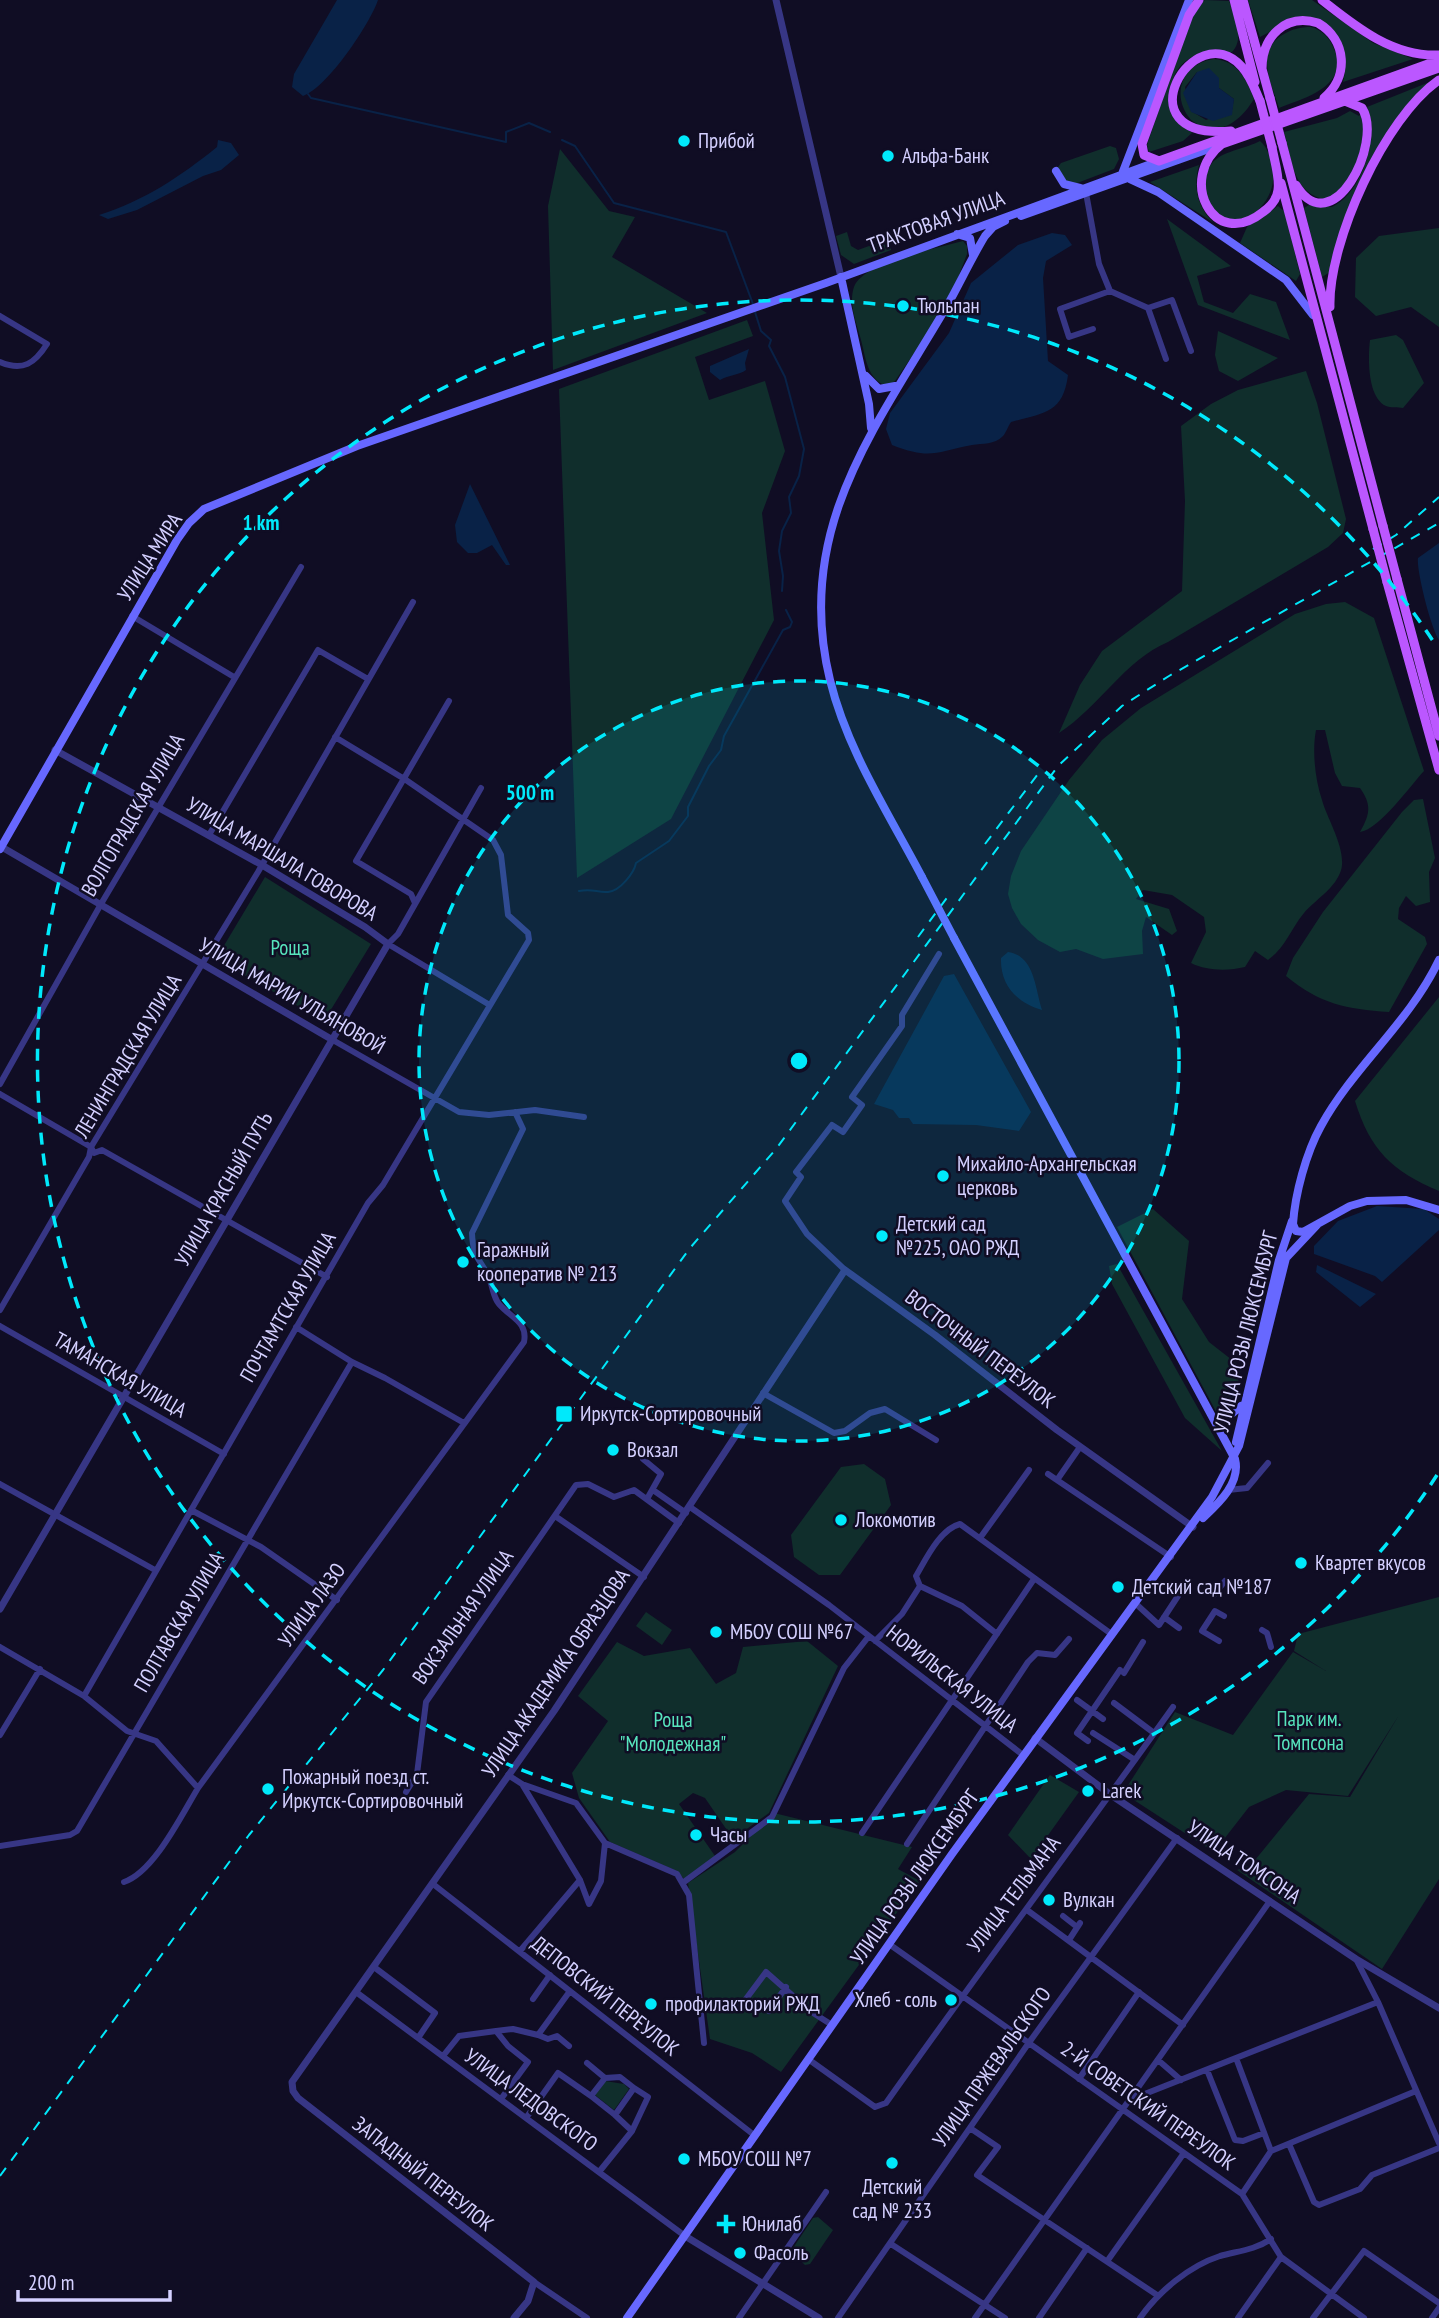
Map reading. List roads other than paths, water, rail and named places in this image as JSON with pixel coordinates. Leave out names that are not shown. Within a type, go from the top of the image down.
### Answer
[{"type":"main road","points":[[1189,0],[1124,176],[1158,192],[1289,282],[1310,308],[1325,350]]},
{"type":"main road","points":[[1159,161],[1144,155],[1142,144],[1189,15],[1199,0]]},
{"type":"main road","points":[[1322,0],[1382,42],[1417,54],[1439,57]]},
{"type":"main road","points":[[1236,2],[1262,69]]},
{"type":"main road","points":[[1236,2],[1265,99],[1293,178],[1302,193],[1319,203],[1337,199],[1344,192],[1360,163],[1368,130],[1363,108],[1344,101]]},
{"type":"main road","points":[[1222,144],[1204,165],[1201,188],[1210,211],[1220,220],[1231,224],[1254,219],[1275,198],[1278,186],[1262,69],[1264,46],[1278,31],[1299,22],[1322,25],[1339,48],[1342,65],[1337,83],[1319,102]]},
{"type":"main road","points":[[1246,129],[1203,132],[1185,124],[1174,103],[1176,79],[1195,61],[1222,56],[1242,68],[1265,99]]},
{"type":"main road","name":"ТРАКТОВАЯ УЛИЦА","points":[[1124,176],[1439,57]]},
{"type":"main road","name":"ТРАКТОВАЯ УЛИЦА","points":[[444,416],[841,277],[954,234],[1439,68]]},
{"type":"main road","points":[[1336,346],[1330,311],[1330,287],[1356,202],[1399,120],[1419,96],[1439,80]]},
{"type":"main road","points":[[1282,143],[1383,526],[1392,580],[1439,770]]},
{"type":"main road","points":[[1272,147],[1373,529],[1392,580],[1439,736]]},
{"type":"main road","points":[[1056,172],[1064,184],[1084,190]]},
{"type":"main road","name":"ТРАКТОВАЯ УЛИЦА","points":[[973,255],[989,231],[1002,222],[1084,190]]},
{"type":"main road","points":[[954,234],[970,238],[973,255],[948,304],[898,383],[870,435],[842,495],[829,535],[821,594],[823,638],[830,680],[844,722],[922,877],[1235,1459],[1237,1470],[1228,1490],[1219,1503],[1193,1527]]},
{"type":"main road","points":[[841,277],[871,416],[870,435]]},
{"type":"main road","points":[[858,354],[872,385],[885,390],[898,383]]},
{"type":"main road","name":"УЛИЦА МИРА","points":[[0,847],[183,531],[204,509],[321,460],[444,416]]},
{"type":"main road","name":"УЛИЦА РОЗЫ ЛЮКСЕМБУРГ","points":[[627,2318],[1110,1633],[1193,1527],[1235,1459],[1277,1281],[1320,1126],[1410,1009],[1439,960]]},
{"type":"main road","name":"УЛИЦА РОЗЫ ЛЮКСЕМБУРГ","points":[[1277,1281],[1289,1253],[1317,1225],[1350,1206],[1388,1198],[1439,1210]]},
{"type":"main road","points":[[1295,1213],[1293,1225],[1298,1231],[1317,1225]]},
{"type":"main road","name":"УЛИЦА РОЗЫ ЛЮКСЕМБУРГ","points":[[1235,1459],[1244,1402],[1258,1364]]},
{"type":"main road","points":[[1214,1419],[1231,1416],[1244,1402]]},
{"type":"street","points":[[776,0],[841,277]]},
{"type":"street","points":[[1084,190],[1099,264],[1110,291],[1148,308],[1172,300],[1191,351]]},
{"type":"street","points":[[1093,329],[1069,337],[1060,309],[1110,291]]},
{"type":"street","points":[[1148,308],[1166,359]]},
{"type":"street","points":[[0,316],[47,344],[36,361],[29,365],[9,366],[0,362]]},
{"type":"street","name":"ВОЛГОГРАДСКАЯ УЛИЦА","points":[[0,1084],[101,904],[301,567]]},
{"type":"street","name":"ЛЕНИНГРАДСКАЯ УЛИЦА","points":[[0,1310],[89,1157],[91,1147],[262,865],[413,602]]},
{"type":"street","points":[[132,616],[234,677]]},
{"type":"street","points":[[209,835],[318,650],[369,679]]},
{"type":"street","points":[[415,903],[411,894],[356,861],[406,780],[449,701]]},
{"type":"street","points":[[335,737],[406,780],[463,820]]},
{"type":"street","name":"УЛИЦА МАРШАЛА ГОВОРОВА","points":[[55,750],[262,865],[488,1004]]},
{"type":"street","name":"УЛИЦА КРАСНЫЙ ПУТЬ","points":[[0,1609],[331,1039],[388,944],[398,934],[481,788]]},
{"type":"street","name":"ПОЧТАМТСКАЯ УЛИЦА","points":[[84,1696],[296,1327],[528,940],[528,933],[508,915],[501,855],[493,840],[463,820]]},
{"type":"street","name":"УЛИЦА МАРИИ УЛЬЯНОВОЙ","points":[[0,847],[432,1099],[468,1115],[535,1110],[584,1117]]},
{"type":"street","name":"ВОСТОЧНЫЙ ПЕРЕУЛОК","points":[[939,954],[902,1015],[902,1026],[852,1097],[862,1105],[843,1132],[832,1125],[796,1172],[802,1177],[785,1201],[807,1234],[845,1270],[1080,1447],[1193,1527]]},
{"type":"street","points":[[0,1094],[91,1147],[94,1153],[102,1150]]},
{"type":"street","name":"УЛИЦА ЛАЗО","points":[[124,1882],[138,1876],[162,1846],[198,1788],[524,1342],[526,1332],[521,1323],[498,1303],[489,1276],[477,1261],[472,1246],[472,1234],[523,1129],[515,1112]]},
{"type":"street","points":[[97,1139],[102,1150],[327,1277]]},
{"type":"street","name":"УЛИЦА АКАДЕМИКА ОБРАЗЦОВА","points":[[293,2091],[292,2082],[433,1884],[644,1577],[845,1270]]},
{"type":"street","name":"ТАМАНСКАЯ УЛИЦА","points":[[0,1326],[224,1454]]},
{"type":"street","points":[[296,1327],[352,1362],[396,1383],[464,1423]]},
{"type":"street","name":"ПОЛТАВСКАЯ УЛИЦА","points":[[0,1846],[75,1833],[352,1362]]},
{"type":"street","points":[[763,1393],[829,1432],[845,1432],[870,1413],[886,1409],[936,1440]]},
{"type":"street","points":[[1057,1480],[1080,1447]]},
{"type":"street","points":[[643,1459],[661,1474],[647,1499],[679,1523]]},
{"type":"street","points":[[1228,1490],[1247,1488],[1268,1463]]},
{"type":"street","points":[[980,1538],[1029,1470]]},
{"type":"street","points":[[1048,1474],[1171,1557]]},
{"type":"street","points":[[0,1484],[155,1570]]},
{"type":"street","name":"ВОКЗАЛЬНАЯ УЛИЦА","points":[[406,1792],[417,1774],[426,1702],[576,1485],[587,1484],[606,1496],[618,1496],[630,1490],[647,1499]]},
{"type":"street","name":"НОРИЛЬСКАЯ УЛИЦА","points":[[653,1490],[688,1510],[872,1639],[1023,1755]]},
{"type":"street","points":[[191,1510],[261,1547],[337,1600]]},
{"type":"street","points":[[555,1516],[644,1577]]},
{"type":"street","points":[[997,1634],[962,1606],[920,1586],[916,1576],[951,1526],[960,1524],[1110,1633]]},
{"type":"street","points":[[862,1833],[1034,1579]]},
{"type":"street","points":[[1214,1595],[1225,1581]]},
{"type":"street","points":[[684,1882],[772,1817],[844,1668],[872,1639],[902,1614],[920,1586]]},
{"type":"street","points":[[1135,1603],[1159,1625],[1178,1596]]},
{"type":"street","points":[[1219,1641],[1202,1631],[1216,1611],[1224,1616]]},
{"type":"street","points":[[1164,1617],[1179,1628]]},
{"type":"street","points":[[1262,1630],[1268,1633],[1271,1647]]},
{"type":"street","points":[[907,1844],[1034,1655],[1055,1655],[1069,1639]]},
{"type":"street","points":[[1087,1741],[1076,1733],[1143,1643]]},
{"type":"street","points":[[0,1647],[84,1696],[134,1734],[160,1744],[198,1788]]},
{"type":"street","points":[[0,1735],[40,1670]]},
{"type":"street","points":[[1077,1700],[1103,1719]]},
{"type":"street","points":[[1114,1703],[1154,1733]]},
{"type":"street","name":"УЛИЦА ТЕЛЬМАНА","points":[[808,2059],[875,2107],[886,2104],[961,1996],[1027,1910],[1173,1707]]},
{"type":"street","points":[[1093,1733],[1135,1760]]},
{"type":"street","name":"УЛИЦА ТОМСОНА","points":[[1035,1738],[1111,1795],[1356,1959],[1439,2008]]},
{"type":"street","points":[[508,1775],[522,1784],[576,1803],[605,1843],[677,1874],[684,1882],[689,1895],[704,2043]]},
{"type":"street","points":[[522,1784],[580,1880],[589,1905],[598,1890],[605,1843]]},
{"type":"street","name":"УЛИЦА ПРЖЕВАЛЬСКОГО","points":[[838,2318],[1028,2044],[1177,1838]]},
{"type":"street","points":[[520,1951],[580,1880]]},
{"type":"street","name":"ДЕПОВСКИЙ ПЕРЕУЛОК","points":[[433,1884],[754,2135]]},
{"type":"street","points":[[975,2318],[1270,1901]]},
{"type":"street","points":[[1027,1910],[1183,2025]]},
{"type":"street","points":[[1063,1916],[1079,1925],[1069,1940]]},
{"type":"street","name":"2-Й СОВЕТСКИЙ ПЕРЕУЛОК","points":[[889,1944],[1242,2194],[1281,2258],[1364,2318]]},
{"type":"street","points":[[1356,1959],[1378,2002],[1439,2143]]},
{"type":"street","points":[[374,1966],[435,2013],[418,2038]]},
{"type":"street","points":[[740,2007],[766,1972],[810,2011],[832,2025]]},
{"type":"street","points":[[533,1999],[550,1975]]},
{"type":"street","points":[[769,2011],[786,1987]]},
{"type":"street","points":[[538,2035],[570,1991]]},
{"type":"street","name":"УЛИЦА ЛЕДОВСКОГО","points":[[356,1992],[685,2236]]},
{"type":"street","points":[[1079,2079],[1139,1992]]},
{"type":"street","points":[[1128,2103],[1140,2094],[1378,2002]]},
{"type":"street","points":[[443,2056],[459,2036],[517,2029],[548,2039],[557,2036],[569,2046]]},
{"type":"street","points":[[496,2031],[508,2046],[528,2062],[501,2099]]},
{"type":"street","points":[[1236,2058],[1272,2151]]},
{"type":"street","points":[[1158,2060],[1181,2080]]},
{"type":"street","points":[[587,2063],[605,2078],[620,2077],[648,2097],[632,2131],[599,2172]]},
{"type":"street","points":[[1207,2070],[1235,2140],[1243,2141],[1265,2133]]},
{"type":"street","points":[[526,2118],[558,2073],[591,2096],[632,2131]]},
{"type":"street","points":[[591,2096],[605,2078]]},
{"type":"street","points":[[615,2115],[634,2088]]},
{"type":"street","name":"ЗАПАДНЫЙ ПЕРЕУЛОК","points":[[293,2091],[534,2282]]},
{"type":"street","points":[[1242,2194],[1272,2151],[1416,2091]]},
{"type":"street","points":[[970,2128],[998,2147],[978,2175],[1157,2295]]},
{"type":"street","points":[[1289,2144],[1314,2202],[1320,2205],[1360,2189],[1371,2175],[1439,2148]]},
{"type":"street","points":[[1108,2260],[1184,2153]]},
{"type":"street","points":[[739,2318],[826,2192]]},
{"type":"street","points":[[685,2236],[819,2318]]},
{"type":"street","points":[[1140,2318],[1157,2295],[1212,2259],[1258,2247],[1271,2239]]},
{"type":"street","points":[[891,2244],[1005,2318]]},
{"type":"street","points":[[1039,2318],[1087,2248]]},
{"type":"street","points":[[1313,2318],[1364,2251],[1439,2306],[1432,2318]]},
{"type":"street","points":[[1238,2318],[1281,2258]]},
{"type":"street","points":[[514,2318],[528,2301],[534,2282],[587,2318]]},
{"type":"water","points":[[337,0],[378,0],[346,54],[324,81],[303,96],[292,87],[294,74]]},
{"type":"water","points":[[1209,68],[1219,78],[1219,88],[1234,99],[1232,115],[1213,121],[1191,112],[1183,93],[1197,72]]},
{"type":"water","points":[[218,140],[231,143],[239,155],[221,170],[203,176],[137,210],[108,219],[99,215],[131,203],[161,187],[217,147]]},
{"type":"water","points":[[1052,233],[1065,235],[1072,245],[1046,261],[1043,278],[1048,361],[1068,375],[1056,405],[1050,410],[1011,422],[1003,436],[992,442],[933,453],[905,450],[892,445],[886,429],[890,413],[949,333],[971,283],[1018,245]]},
{"type":"water","points":[[749,349],[746,370],[743,372],[720,380],[710,372],[710,366]]},
{"type":"water","points":[[470,484],[510,565],[506,565],[492,545],[477,553],[468,553],[457,542],[455,525]]},
{"type":"water","points":[[1439,543],[1439,640],[1428,612],[1418,558]]},
{"type":"water","points":[[1008,952],[1024,960],[1029,967],[1042,1010],[1018,998],[1007,984],[1003,977],[1001,958]]},
{"type":"water","points":[[954,974],[1031,1112],[1019,1131],[976,1125],[913,1124],[909,1118],[899,1118],[893,1110],[874,1104],[944,976]]},
{"type":"water","points":[[1377,1206],[1424,1209],[1439,1219],[1439,1230],[1382,1282],[1375,1276],[1314,1254],[1314,1246],[1338,1221]]},
{"type":"water","points":[[1317,1265],[1376,1294],[1360,1307],[1316,1272]]},
{"type":"waterway","points":[[308,94],[311,98],[506,142],[506,132],[529,123],[550,132]]},
{"type":"waterway","points":[[562,140],[575,146],[614,203],[726,232],[753,304]]},
{"type":"waterway","points":[[755,312],[761,331],[771,340],[769,346],[785,377],[804,449],[799,476],[789,497],[791,513],[782,531],[779,551],[783,576],[782,591]]},
{"type":"waterway","points":[[579,891],[608,892],[622,885],[636,863],[669,841],[688,816],[688,807],[709,766],[721,750],[724,736],[783,630],[790,627],[792,622],[786,610]]},
{"type":"railway","points":[[1373,549],[1396,535],[1439,497]]},
{"type":"railway","points":[[0,2176],[249,1835],[383,1670],[690,1248],[776,1149],[1058,766],[1122,706],[1169,676],[1439,523]]},
{"type":"railway","points":[[985,844],[1038,774]]},
{"type":"railway","points":[[918,937],[949,895]]},
{"type":"place","name":"Прибой","points":[[684,141]]},
{"type":"place","name":"Альфа-Банк","points":[[888,156]]},
{"type":"place","name":"Тюльпан","points":[[903,306]]},
{"type":"place","name":"Михайло-Архангельская церковь","points":[[943,1176]]},
{"type":"place","name":"Детский сад №225, ОАО РЖД","points":[[882,1236]]},
{"type":"place","name":"Гаражный кооператив № 213","points":[[463,1262]]},
{"type":"place","name":"Иркутск-Сортировочный","points":[[564,1414]]},
{"type":"place","name":"Вокзал","points":[[613,1450]]},
{"type":"place","name":"Локомотив","points":[[841,1520]]},
{"type":"place","name":"Квартет вкусов","points":[[1301,1563]]},
{"type":"place","name":"Детский сад №187","points":[[1118,1587]]},
{"type":"place","name":"МБОУ СОШ №67","points":[[716,1632]]},
{"type":"place","name":"Пожарный поезд ст. Иркутск-Сортировочный","points":[[268,1789]]},
{"type":"place","name":"Larek","points":[[1088,1791]]},
{"type":"place","name":"Часы","points":[[696,1835]]},
{"type":"place","name":"Вулкан","points":[[1049,1900]]},
{"type":"place","name":"Хлеб - соль","points":[[951,2000]]},
{"type":"place","name":"профилакторий РЖД","points":[[651,2004]]},
{"type":"place","name":"МБОУ СОШ №7","points":[[684,2159]]},
{"type":"place","name":"Детский сад № 233","points":[[892,2163]]},
{"type":"place","name":"Юнилаб","points":[[726,2224]]},
{"type":"place","name":"Фасоль","points":[[740,2253]]},
{"type":"park label","name":"Роща","points":[[290,948]]},
{"type":"park label","name":"Парк им. Томпсона","points":[[1309,1731]]},
{"type":"park label","name":"Роща \"Молодежная\"","points":[[673,1732]]}]
